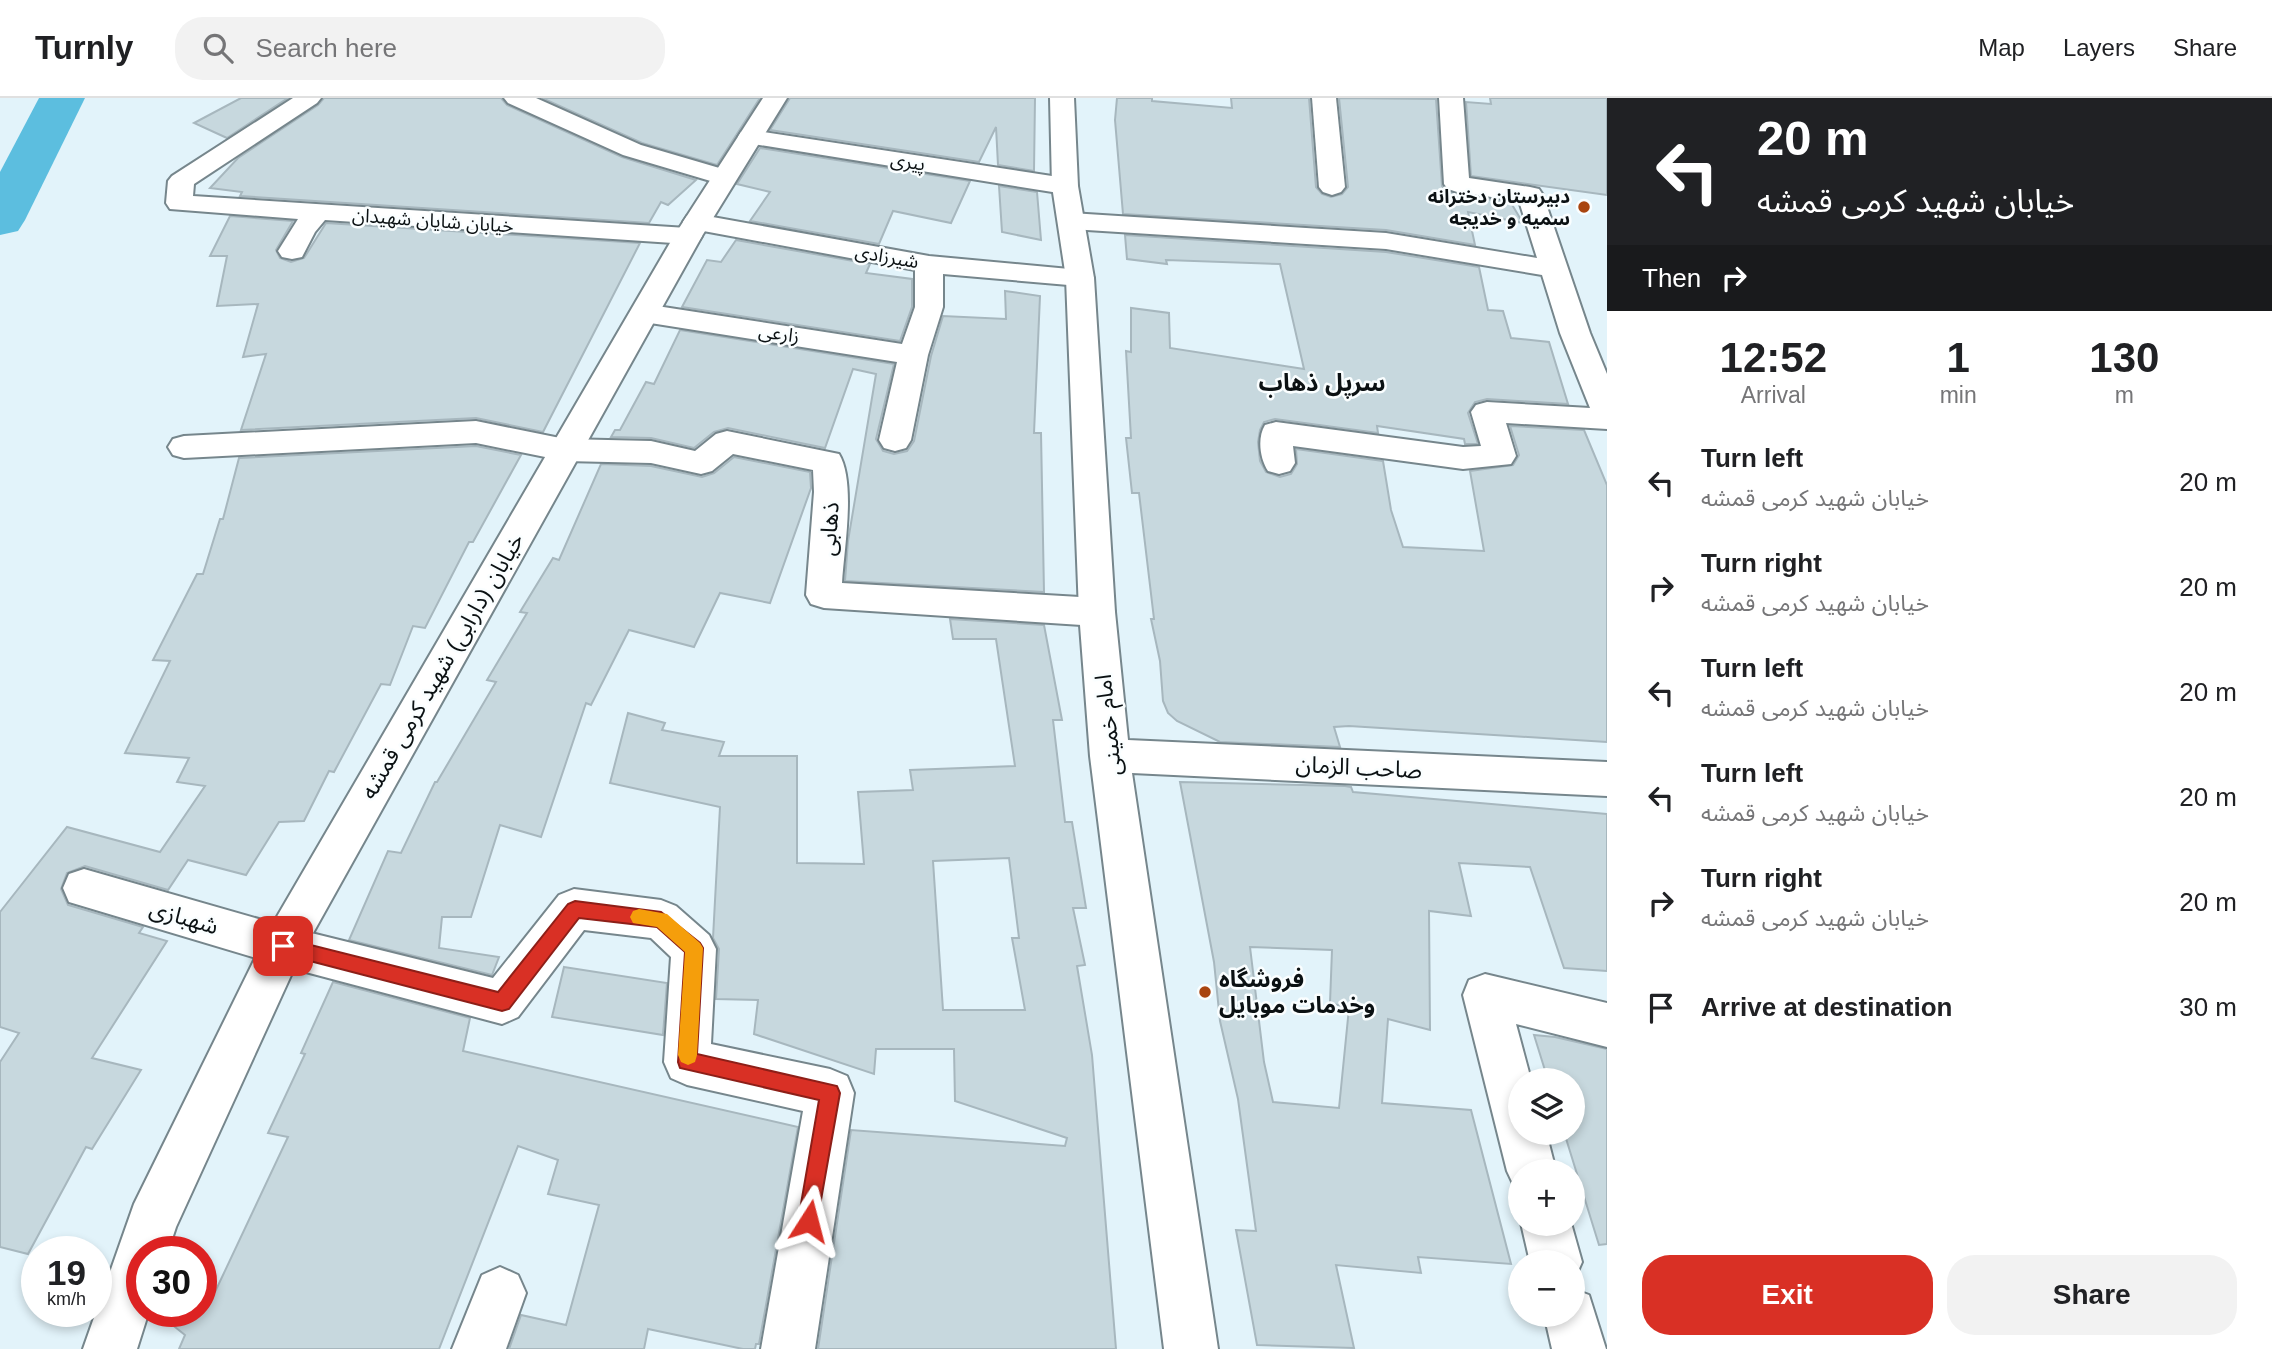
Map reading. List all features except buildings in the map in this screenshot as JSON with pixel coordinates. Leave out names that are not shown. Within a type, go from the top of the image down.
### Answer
[{"type":"street","name":"خیابان شایان شهیدان","points":[[309,98],[180,192],[317,212],[692,229]]},
{"type":"street","points":[[516,98],[632,150],[724,177]]},
{"type":"street","name":"خیابان (دارابی) شهید کرمی قمشه","points":[[147,1236],[283,946],[692,229],[775,98]]},
{"type":"street","name":"امام خمینی","points":[[1062,98],[1068,203],[1080,278],[1097,612],[1110,756],[1191,1349]]},
{"type":"street","points":[[1324,98],[1332,187]]},
{"type":"street","points":[[1451,98],[1457,184],[1530,195],[1554,269],[1596,360],[1607,410]]},
{"type":"street","name":"پیری","points":[[750,137],[1068,203],[1385,241],[1554,269]]},
{"type":"street","points":[[292,251],[303,229],[317,212]]},
{"type":"street","name":"شیرزادی","points":[[692,229],[929,264],[1080,278]]},
{"type":"street","points":[[895,440],[913,355],[929,307],[929,264]]},
{"type":"street","name":"زارعی","points":[[644,313],[913,355]]},
{"type":"street","points":[[1279,463],[1276,433],[1464,458],[1500,456],[1487,412],[1607,419]]},
{"type":"street","points":[[184,447],[477,432],[565,450]]},
{"type":"street","name":"ذهابی","points":[[565,450],[651,452],[701,463],[727,442],[828,462],[831,492],[824,595],[1097,612]]},
{"type":"street","name":"صاحب الزمان","points":[[1110,756],[1607,779]]},
{"type":"street","name":"شهبازی","points":[[84,888],[283,946],[502,1002],[575,909],[661,920],[694,948],[687,1062],[830,1093],[788,1349]]},
{"type":"street","points":[[1508,1082],[1485,995],[1607,1025]]},
{"type":"street","points":[[479,1349],[500,1293]]},
{"type":"street","name":"خیابان (دارابی) شهید کرمی قمشه","points":[[110,1349],[126,1301]]},
{"type":"street","points":[[1573,1327],[1579,1349]]},
{"type":"waterway","points":[[0,220],[62,98]]},
{"type":"slow traffic","points":[[639,917],[661,920],[694,948],[688,1055]]},
{"type":"place","name":"دبیرستان دخترانه سمیه و خدیجه","points":[[1584,207]]},
{"type":"place","name":"فروشگاه وخدمات موبایل","points":[[1205,992]]},
{"type":"district","name":"سرپل ذهاب","points":[[1322,383]]},
{"type":"route","points":[[283,946],[502,1002],[575,909],[661,920],[694,948],[693,1002],[687,1062],[830,1093],[809,1221]]}]
